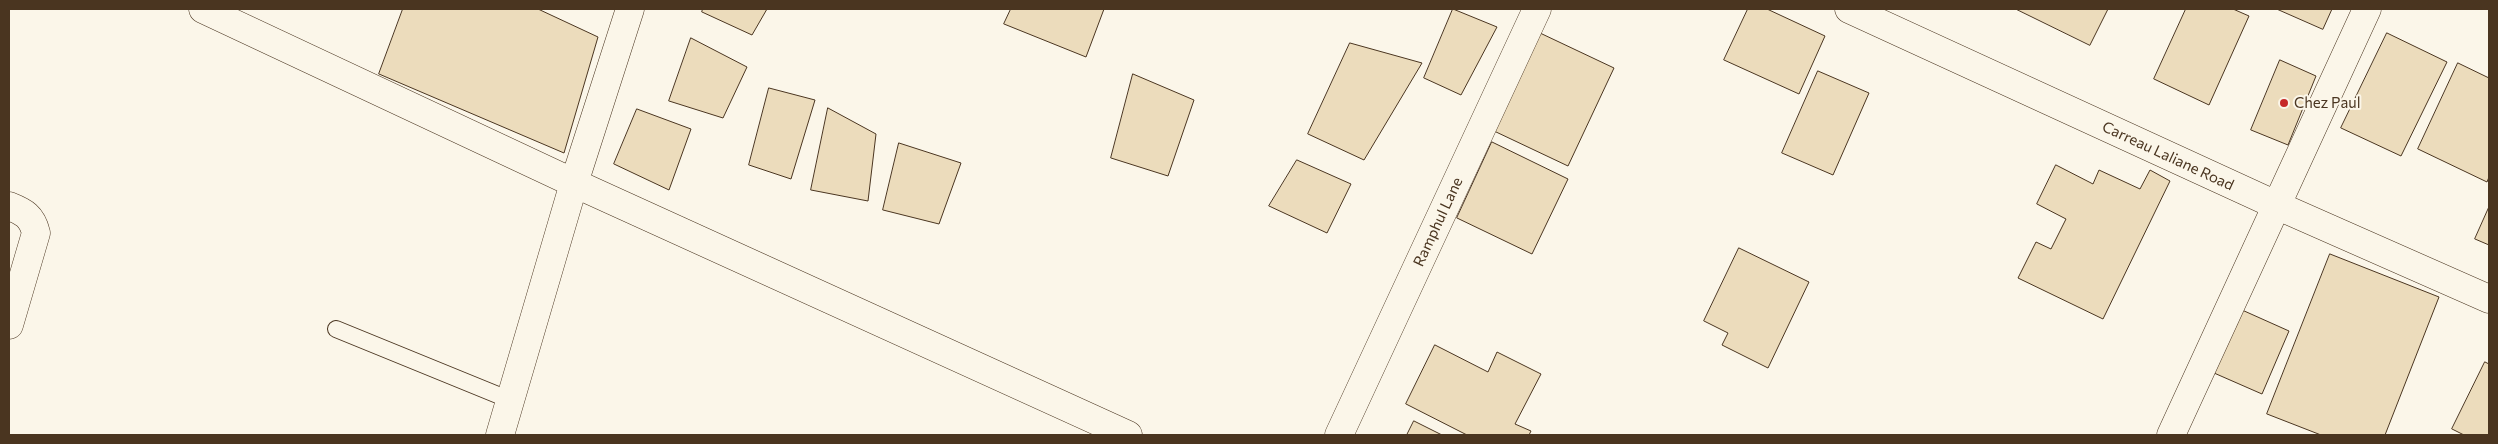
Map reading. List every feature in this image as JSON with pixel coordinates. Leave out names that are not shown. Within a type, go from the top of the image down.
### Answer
[{"type":"street","points":[[203,9],[574,184],[1128,435]]},
{"type":"street","points":[[500,435],[574,184],[630,9]]},
{"type":"street","name":"Ramphul Lane","points":[[1339,435],[1537,9]]},
{"type":"street","name":"Carreau Laliane Road","points":[[1849,9],[2276,205],[2489,298]]},
{"type":"street","points":[[2171,435],[2367,9]]},
{"type":"street","points":[[9,206],[26,213],[33,221],[36,233],[9,325]]},
{"type":"lane","points":[[336,328],[510,400]]},
{"type":"building","points":[[403,9],[538,9],[598,37],[564,153],[379,74]]},
{"type":"building","points":[[703,9],[767,9],[752,35],[702,12]]},
{"type":"building","points":[[1011,9],[1104,9],[1086,57],[1004,24]]},
{"type":"building","points":[[1453,9],[1497,27],[1461,95],[1424,78]]},
{"type":"building","points":[[1748,9],[1767,9],[1825,36],[1799,94],[1724,60]]},
{"type":"building","points":[[2016,9],[2108,9],[2090,45]]},
{"type":"building","points":[[2186,9],[2233,9],[2249,16],[2209,105],[2154,79]]},
{"type":"building","points":[[2277,9],[2332,9],[2323,29]]},
{"type":"building","points":[[1540,33],[1614,68],[1568,166],[1494,131]]},
{"type":"building","points":[[2387,33],[2447,62],[2401,156],[2341,128]]},
{"type":"building","points":[[691,38],[747,67],[723,118],[669,101]]},
{"type":"building","points":[[1350,43],[1422,63],[1364,160],[1308,134]]},
{"type":"building","name":"Chez Paul","points":[[2280,60],[2316,76],[2288,145],[2251,130]]},
{"type":"building","points":[[2458,63],[2489,78],[2489,177],[2487,182],[2418,149]]},
{"type":"building","points":[[1818,71],[1869,93],[1833,175],[1782,153]]},
{"type":"building","points":[[1133,74],[1194,100],[1168,176],[1111,158]]},
{"type":"building","points":[[769,88],[815,100],[791,179],[749,165]]},
{"type":"building","points":[[828,108],[876,134],[868,201],[811,190]]},
{"type":"building","points":[[637,109],[691,129],[669,190],[614,164]]},
{"type":"building","points":[[1492,142],[1568,179],[1532,254],[1457,218]]},
{"type":"building","points":[[899,143],[961,163],[939,224],[883,210]]},
{"type":"building","points":[[1297,160],[1351,184],[1327,233],[1269,206]]},
{"type":"building","points":[[2056,165],[2093,184],[2099,170],[2140,189],[2150,170],[2170,181],[2103,319],[2018,278],[2036,242],[2051,249],[2066,219],[2037,204]]},
{"type":"building","points":[[2489,207],[2489,245],[2475,239]]},
{"type":"building","points":[[1739,248],[1809,282],[1768,368],[1722,345],[1728,333],[1704,321]]},
{"type":"building","points":[[2330,254],[2439,297],[2385,435],[2321,435],[2267,414]]},
{"type":"building","points":[[2242,310],[2289,331],[2262,394],[2214,373]]},
{"type":"building","points":[[1435,345],[1488,372],[1497,352],[1541,374],[1515,424],[1531,431],[1529,435],[1467,435],[1406,404]]},
{"type":"building","points":[[2485,362],[2489,364],[2489,435],[2464,435],[2452,429]]},
{"type":"building","points":[[1414,421],[1442,435],[1407,435]]},
{"type":"place","name":"Chez Paul","points":[[2284,103]]}]
